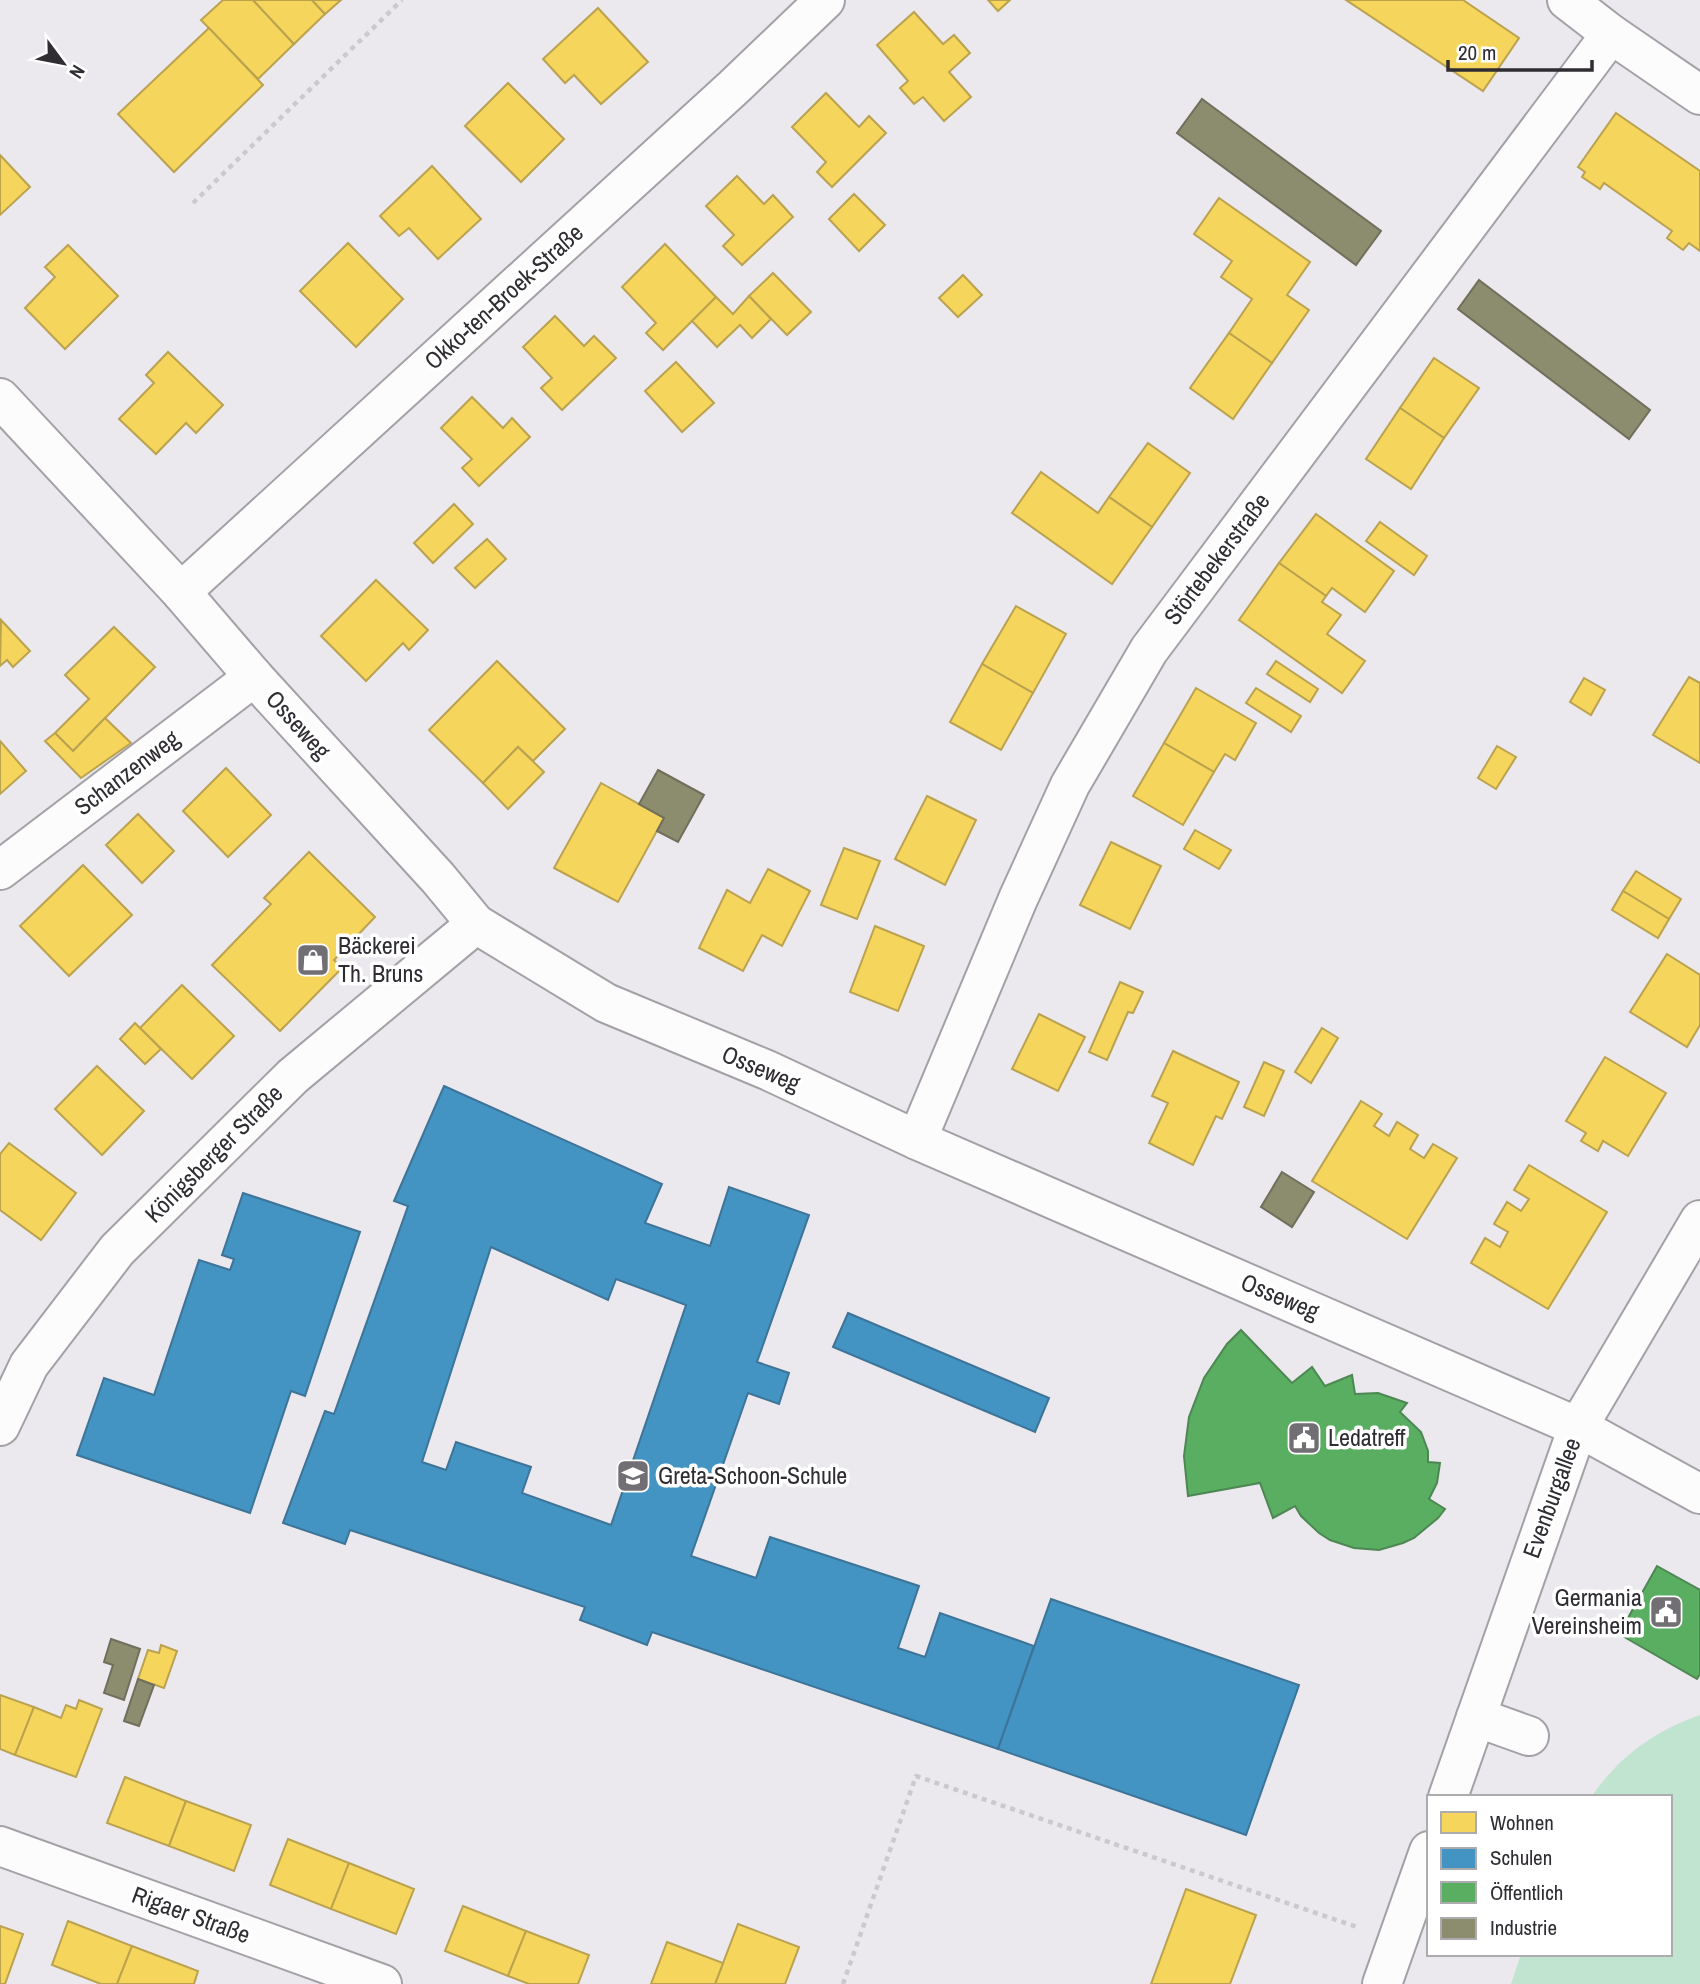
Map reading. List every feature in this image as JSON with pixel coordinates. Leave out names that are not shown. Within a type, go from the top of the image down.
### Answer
[{"type":"street","name":"Okko-ten-Broek-Straße","points":[[181,592],[734,87],[825,0]]},
{"type":"street","points":[[1567,0],[1700,95]]},
{"type":"street","name":"Störtebekerstraße","points":[[917,1140],[1017,899],[1070,785],[1149,650],[1611,34]]},
{"type":"street","name":"Osseweg","points":[[0,398],[181,592],[254,677],[438,878],[476,925],[606,1003],[767,1070],[917,1140],[1578,1427],[1700,1494]]},
{"type":"street","name":"Schanzenweg","points":[[0,870],[254,677]]},
{"type":"street","name":"Königsberger Straße","points":[[0,1426],[29,1365],[117,1250],[293,1076],[476,925]]},
{"type":"street","name":"Evenburgallee","points":[[1449,1795],[1578,1427],[1700,1220]]},
{"type":"street","points":[[1476,1717],[1529,1736]]},
{"type":"street","name":"Rigaer Straße","points":[[0,1846],[382,1984]]},
{"type":"street","points":[[1382,1984],[1427,1857]]},
{"type":"path","points":[[192,203],[402,0]]},
{"type":"path","points":[[843,1984],[916,1776],[1397,1941]]},
{"type":"green space","points":[[1700,1715],[1700,1984],[1511,1984],[1520,1956],[1672,1956],[1672,1795],[1593,1795],[1613,1770],[1639,1747],[1683,1721]]},
{"type":"building: Wohnen","points":[[223,0],[253,0],[294,44],[258,79],[201,20]]},
{"type":"building: Wohnen","points":[[253,0],[312,0],[325,14],[294,44]]},
{"type":"building: Wohnen","points":[[312,0],[341,0],[325,14]]},
{"type":"building: Wohnen","points":[[988,0],[1010,0],[998,11]]},
{"type":"building: Wohnen","points":[[1346,0],[1463,0],[1519,38],[1483,91]]},
{"type":"building: Wohnen","points":[[598,8],[648,62],[601,104],[574,75],[565,83],[543,59]]},
{"type":"building: Wohnen","points":[[914,12],[943,44],[954,35],[970,53],[949,72],[971,97],[944,121],[923,97],[914,104],[900,88],[908,81],[877,45]]},
{"type":"building: Wohnen","points":[[209,28],[263,85],[174,172],[118,114]]},
{"type":"building: Wohnen","points":[[508,83],[564,139],[521,182],[465,126]]},
{"type":"building: Wohnen","points":[[826,93],[859,127],[869,116],[886,133],[832,187],[817,172],[826,162],[792,127]]},
{"type":"building: Wohnen","points":[[1616,113],[1700,171],[1700,251],[1689,243],[1683,250],[1667,238],[1672,231],[1604,183],[1600,189],[1582,177],[1585,172],[1578,167]]},
{"type":"building: Wohnen","points":[[0,155],[30,187],[0,215]]},
{"type":"building: Wohnen","points":[[432,166],[481,219],[438,259],[409,228],[399,236],[380,216]]},
{"type":"building: Wohnen","points":[[737,176],[764,204],[773,195],[793,217],[742,265],[723,246],[734,235],[706,206]]},
{"type":"building: Wohnen","points":[[854,194],[885,225],[859,251],[829,219]]},
{"type":"building: Wohnen","points":[[1219,198],[1310,262],[1287,295],[1309,310],[1272,363],[1229,333],[1252,299],[1221,277],[1232,261],[1194,234]]},
{"type":"building: Wohnen","points":[[348,243],[403,299],[356,347],[300,291]]},
{"type":"building: Wohnen","points":[[665,244],[716,297],[663,350],[646,333],[656,323],[622,287]]},
{"type":"building: Wohnen","points":[[68,245],[118,296],[65,349],[25,308],[55,277],[45,267]]},
{"type":"building: Wohnen","points":[[773,273],[811,312],[787,335],[749,296]]},
{"type":"building: Wohnen","points":[[963,275],[982,295],[958,317],[939,298]]},
{"type":"building: Wohnen","points":[[749,296],[771,319],[752,338],[740,325],[717,347],[692,321],[716,297],[733,314]]},
{"type":"building: Wohnen","points":[[555,316],[584,346],[594,336],[616,358],[562,410],[541,388],[552,378],[523,347]]},
{"type":"building: Wohnen","points":[[1229,333],[1272,363],[1233,419],[1190,388]]},
{"type":"building: Wohnen","points":[[168,352],[223,405],[196,433],[186,423],[156,454],[119,419],[154,383],[146,375]]},
{"type":"building: Wohnen","points":[[1434,358],[1479,388],[1444,438],[1400,408]]},
{"type":"building: Wohnen","points":[[676,362],[714,403],[682,432],[645,391]]},
{"type":"building: Wohnen","points":[[472,397],[503,428],[512,418],[530,437],[479,486],[462,468],[472,459],[441,428]]},
{"type":"building: Wohnen","points":[[1400,408],[1444,438],[1411,489],[1366,459]]},
{"type":"building: Wohnen","points":[[1148,443],[1190,473],[1152,527],[1109,497]]},
{"type":"building: Wohnen","points":[[1041,472],[1098,513],[1109,497],[1152,527],[1112,584],[1012,513]]},
{"type":"building: Wohnen","points":[[454,504],[473,524],[433,563],[414,543]]},
{"type":"building: Wohnen","points":[[1316,514],[1394,571],[1365,612],[1332,588],[1326,596],[1279,563]]},
{"type":"building: Wohnen","points":[[1380,522],[1427,556],[1414,575],[1366,541]]},
{"type":"building: Wohnen","points":[[487,539],[506,559],[475,588],[455,568]]},
{"type":"building: Wohnen","points":[[1279,563],[1326,596],[1322,602],[1341,615],[1327,634],[1365,661],[1342,693],[1239,620]]},
{"type":"building: Wohnen","points":[[376,580],[428,630],[409,650],[403,643],[366,681],[321,636]]},
{"type":"building: Wohnen","points":[[1016,606],[1066,634],[1033,693],[982,664]]},
{"type":"building: Wohnen","points":[[1,620],[30,651],[13,667],[7,660],[0,666]]},
{"type":"building: Wohnen","points":[[114,627],[155,667],[73,751],[55,733],[89,699],[65,675]]},
{"type":"building: Wohnen","points":[[497,661],[565,729],[533,761],[518,747],[483,783],[429,730]]},
{"type":"building: Wohnen","points":[[1276,661],[1318,689],[1310,702],[1267,674]]},
{"type":"building: Wohnen","points":[[982,664],[1033,693],[1001,750],[950,722]]},
{"type":"building: Wohnen","points":[[1689,677],[1700,683],[1700,763],[1653,735]]},
{"type":"building: Wohnen","points":[[1584,678],[1605,690],[1591,715],[1570,702]]},
{"type":"building: Wohnen","points":[[1196,688],[1256,723],[1235,760],[1225,754],[1214,772],[1164,743]]},
{"type":"building: Wohnen","points":[[1256,688],[1301,716],[1291,732],[1246,703]]},
{"type":"building: Wohnen","points":[[105,718],[131,743],[81,778],[45,741],[55,733],[73,751]]},
{"type":"building: Wohnen","points":[[0,741],[26,771],[0,794]]},
{"type":"building: Wohnen","points":[[1164,743],[1214,772],[1183,825],[1133,796]]},
{"type":"building: Wohnen","points":[[1497,746],[1516,757],[1496,789],[1478,778]]},
{"type":"building: Wohnen","points":[[518,747],[544,772],[508,809],[483,783]]},
{"type":"building: Wohnen","points":[[226,768],[271,815],[228,857],[183,811]]},
{"type":"building: Wohnen","points":[[601,783],[664,818],[618,902],[554,868]]},
{"type":"building: Wohnen","points":[[927,796],[976,820],[945,885],[895,859]]},
{"type":"building: Wohnen","points":[[138,814],[174,851],[142,883],[106,845]]},
{"type":"building: Wohnen","points":[[1195,830],[1231,850],[1219,869],[1184,849]]},
{"type":"building: Wohnen","points":[[1111,842],[1161,866],[1130,929],[1080,905]]},
{"type":"building: Wohnen","points":[[844,848],[880,861],[857,919],[821,905]]},
{"type":"building: Wohnen","points":[[309,852],[375,917],[334,960],[342,968],[280,1031],[212,965],[271,904],[264,898]]},
{"type":"building: Wohnen","points":[[83,865],[132,915],[69,976],[20,926]]},
{"type":"building: Wohnen","points":[[768,869],[810,891],[782,946],[762,935],[743,971],[699,948],[727,890],[750,903]]},
{"type":"building: Wohnen","points":[[1636,871],[1681,899],[1669,919],[1623,891]]},
{"type":"building: Wohnen","points":[[1623,891],[1669,919],[1658,938],[1612,910]]},
{"type":"building: Wohnen","points":[[875,926],[924,946],[898,1011],[850,992]]},
{"type":"building: Wohnen","points":[[1667,954],[1700,975],[1700,1025],[1687,1047],[1630,1012]]},
{"type":"building: Wohnen","points":[[1120,982],[1143,992],[1133,1013],[1128,1012],[1107,1060],[1089,1052]]},
{"type":"building: Wohnen","points":[[182,985],[234,1036],[192,1079],[140,1028]]},
{"type":"building: Wohnen","points":[[1039,1014],[1085,1037],[1058,1091],[1012,1069]]},
{"type":"building: Wohnen","points":[[135,1023],[161,1049],[145,1064],[120,1039]]},
{"type":"building: Wohnen","points":[[1322,1028],[1338,1038],[1311,1083],[1295,1072]]},
{"type":"building: Wohnen","points":[[1173,1051],[1239,1082],[1222,1119],[1216,1116],[1193,1165],[1149,1143],[1168,1103],[1152,1096]]},
{"type":"building: Wohnen","points":[[1605,1057],[1666,1093],[1628,1156],[1603,1141],[1598,1151],[1581,1141],[1586,1133],[1566,1121]]},
{"type":"building: Wohnen","points":[[1264,1062],[1284,1071],[1264,1116],[1244,1107]]},
{"type":"building: Wohnen","points":[[97,1066],[144,1111],[102,1155],[55,1109]]},
{"type":"building: Wohnen","points":[[1361,1101],[1382,1114],[1374,1126],[1389,1136],[1397,1122],[1418,1135],[1410,1149],[1424,1158],[1433,1144],[1457,1158],[1407,1239],[1312,1181]]},
{"type":"building: Wohnen","points":[[9,1143],[76,1193],[41,1240],[0,1210],[0,1154]]},
{"type":"building: Wohnen","points":[[1529,1165],[1607,1212],[1548,1309],[1471,1263],[1485,1238],[1500,1247],[1508,1232],[1494,1224],[1507,1202],[1521,1211],[1529,1199],[1514,1190]]},
{"type":"building: Wohnen","points":[[161,1645],[177,1651],[164,1688],[138,1679],[148,1650],[159,1653]]},
{"type":"building: Wohnen","points":[[0,1695],[34,1707],[15,1755],[0,1749]]},
{"type":"building: Wohnen","points":[[79,1700],[102,1709],[76,1777],[15,1755],[34,1707],[61,1718],[66,1705],[76,1709]]},
{"type":"building: Wohnen","points":[[125,1777],[186,1801],[169,1846],[107,1823]]},
{"type":"building: Wohnen","points":[[186,1801],[251,1825],[234,1871],[169,1846]]},
{"type":"building: Wohnen","points":[[288,1839],[349,1863],[331,1909],[270,1885]]},
{"type":"building: Wohnen","points":[[349,1863],[414,1889],[396,1934],[331,1909]]},
{"type":"building: Wohnen","points":[[1186,1889],[1256,1915],[1230,1984],[1151,1984]]},
{"type":"building: Wohnen","points":[[463,1906],[526,1931],[508,1976],[445,1951]]},
{"type":"building: Wohnen","points":[[68,1921],[132,1946],[117,1984],[101,1984],[52,1965]]},
{"type":"building: Wohnen","points":[[738,1924],[799,1947],[785,1984],[715,1984]]},
{"type":"building: Wohnen","points":[[0,1926],[23,1934],[5,1984],[0,1984]]},
{"type":"building: Wohnen","points":[[526,1931],[589,1955],[578,1984],[529,1984],[508,1976]]},
{"type":"building: Wohnen","points":[[667,1942],[723,1963],[715,1984],[651,1984]]},
{"type":"building: Wohnen","points":[[132,1946],[198,1971],[194,1984],[117,1984]]},
{"type":"building: Schulen","name":"Greta-Schoon-Schule","points":[[444,1086],[662,1184],[645,1223],[710,1246],[729,1187],[809,1215],[757,1362],[789,1373],[779,1404],[748,1393],[691,1556],[756,1578],[770,1537],[919,1586],[898,1648],[925,1657],[940,1613],[1034,1646],[998,1749],[652,1632],[647,1645],[580,1620],[585,1607],[350,1530],[345,1544],[283,1523],[325,1411],[334,1414],[408,1206],[394,1201]],"holes":[[[491,1247],[608,1300],[616,1279],[686,1305],[611,1525],[522,1493],[531,1467],[456,1442],[446,1470],[422,1462]]]},
{"type":"building: Schulen","points":[[243,1193],[360,1232],[305,1396],[291,1391],[250,1513],[77,1455],[104,1378],[154,1395],[199,1260],[230,1270],[234,1259],[222,1255]]},
{"type":"building: Schulen","points":[[848,1313],[1049,1398],[1035,1432],[833,1347]]},
{"type":"building: Schulen","points":[[1051,1599],[1299,1685],[1246,1835],[998,1749]]},
{"type":"building: Öffentlich","name":"Ledatreff","points":[[1241,1330],[1292,1383],[1312,1367],[1325,1386],[1352,1375],[1355,1394],[1378,1393],[1407,1403],[1400,1412],[1421,1432],[1428,1451],[1428,1462],[1440,1463],[1437,1483],[1429,1499],[1445,1509],[1438,1518],[1414,1538],[1403,1543],[1379,1550],[1354,1548],[1330,1540],[1319,1533],[1301,1516],[1295,1506],[1273,1518],[1260,1483],[1188,1496],[1184,1456],[1189,1417],[1204,1378],[1227,1344]]},
{"type":"building: Öffentlich","name":"Germania Vereinsheim","points":[[1657,1566],[1700,1590],[1700,1674],[1697,1679],[1619,1634]]},
{"type":"building: Industrie","points":[[1202,99],[1381,231],[1356,265],[1177,133]]},
{"type":"building: Industrie","points":[[1479,280],[1650,410],[1629,439],[1458,309]]},
{"type":"building: Industrie","points":[[658,770],[704,795],[678,842],[657,831],[664,818],[639,804]]},
{"type":"building: Industrie","points":[[1282,1172],[1314,1192],[1292,1227],[1261,1207]]},
{"type":"building: Industrie","points":[[111,1639],[140,1649],[124,1700],[104,1693],[113,1665],[104,1662]]},
{"type":"building: Industrie","points":[[138,1679],[154,1685],[139,1726],[124,1721]]},
{"type":"place","name":"Bäckerei Th. Bruns","points":[[313,960]]},
{"type":"place","name":"Ledatreff","points":[[1304,1438]]},
{"type":"place","name":"Greta-Schoon-Schule","points":[[633,1476]]},
{"type":"place","name":"Germania Vereinsheim","points":[[1666,1612]]}]
